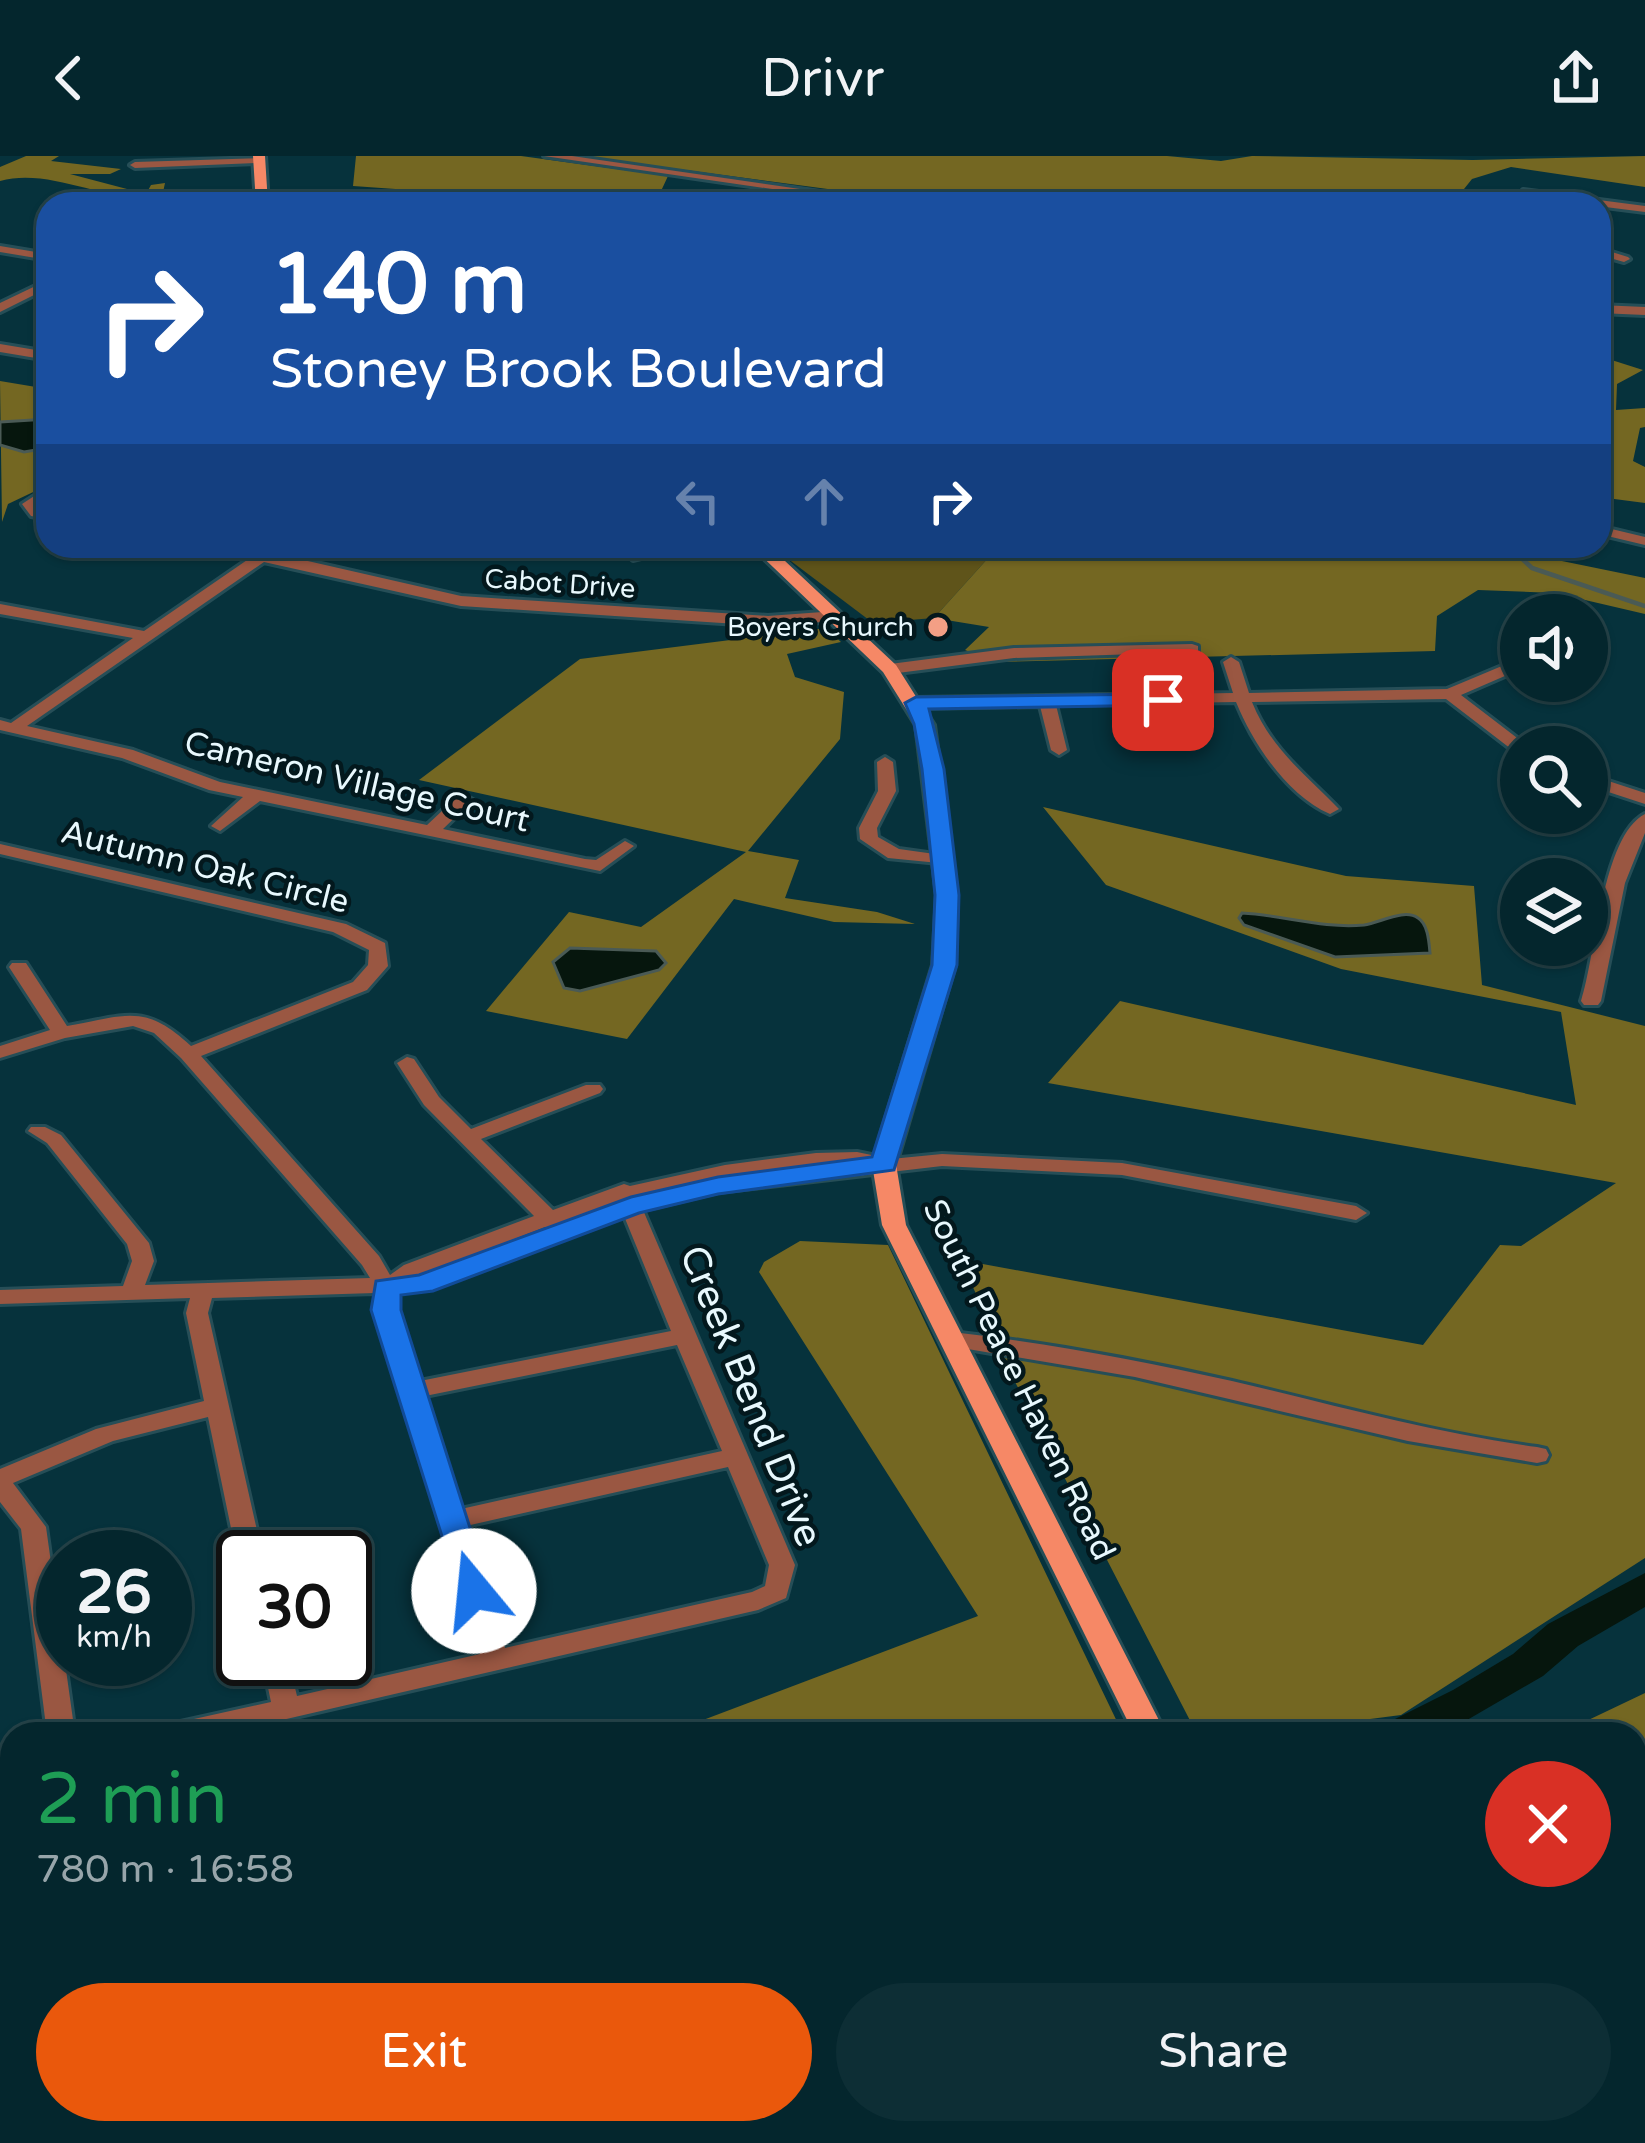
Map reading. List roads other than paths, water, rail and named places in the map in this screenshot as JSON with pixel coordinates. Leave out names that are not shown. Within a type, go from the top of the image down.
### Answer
[{"type":"main road","points":[[258,158],[261,192]]},
{"type":"main road","name":"South Peace Haven Road","points":[[772,558],[890,669],[916,703],[925,724],[947,895],[944,965],[884,1164],[894,1225],[1144,1722]]},
{"type":"street","points":[[549,156],[809,192]]},
{"type":"street","points":[[135,165],[258,158]]},
{"type":"street","points":[[738,192],[749,184]]},
{"type":"street","points":[[1611,202],[1645,209]]},
{"type":"street","points":[[0,249],[36,255]]},
{"type":"street","points":[[1611,255],[1624,259]]},
{"type":"street","points":[[0,308],[36,289]]},
{"type":"street","points":[[1611,310],[1645,311]]},
{"type":"street","points":[[0,348],[36,354]]},
{"type":"street","points":[[1611,533],[1645,541]]},
{"type":"street","points":[[7,726],[260,558]]},
{"type":"street","name":"Cabot Drive","points":[[275,558],[368,584],[461,601],[768,621],[836,616]]},
{"type":"street","points":[[0,609],[145,636]]},
{"type":"street","points":[[890,669],[1014,653],[1192,649]]},
{"type":"street","points":[[1231,662],[1241,699],[1267,752],[1330,809]]},
{"type":"street","points":[[916,703],[1450,694],[1500,672]]},
{"type":"street","points":[[1450,694],[1500,732]]},
{"type":"street","points":[[1047,703],[1059,750]]},
{"type":"street","name":"Cameron Village Court","points":[[7,726],[128,754],[200,782],[600,866],[625,845]]},
{"type":"street","points":[[885,762],[887,791],[868,828],[869,839],[893,854],[943,860]]},
{"type":"street","points":[[1608,786],[1645,799]]},
{"type":"street","points":[[220,826],[256,795]]},
{"type":"street","points":[[430,832],[464,800]]},
{"type":"street","points":[[1591,1000],[1601,974],[1624,856],[1645,819]]},
{"type":"street","name":"Autumn Oak Circle","points":[[0,849],[323,924],[359,935],[378,947],[378,965],[360,986],[188,1054]]},
{"type":"street","points":[[20,967],[62,1033]]},
{"type":"street","points":[[0,1052],[62,1033],[134,1020],[161,1029],[371,1261],[386,1287],[386,1310],[496,1662]]},
{"type":"street","points":[[407,1063],[430,1101],[554,1223]]},
{"type":"street","points":[[468,1136],[593,1089]]},
{"type":"street","points":[[38,1131],[54,1139],[138,1243],[142,1261],[131,1294]]},
{"type":"street","points":[[0,1297],[423,1284],[554,1223],[627,1198],[884,1164],[988,1160],[1122,1169],[1356,1213]]},
{"type":"street","name":"Creek Bend Drive","points":[[227,1722],[758,1600],[777,1591],[782,1565],[627,1198]]},
{"type":"street","points":[[202,1294],[197,1313],[244,1530]]},
{"type":"street","points":[[412,1390],[687,1335]]},
{"type":"street","points":[[952,1340],[1073,1357],[1200,1382],[1371,1427],[1537,1455]]},
{"type":"street","points":[[59,1722],[33,1527],[0,1482],[67,1445],[215,1407]]},
{"type":"street","points":[[452,1520],[738,1456]]},
{"type":"street","points":[[281,1686],[286,1708]]},
{"type":"waterway","points":[[1521,558],[1532,568],[1645,606]]},
{"type":"waterway","points":[[1428,1722],[1528,1665],[1563,1635],[1645,1588]]},
{"type":"place","name":"Boyers Church","points":[[938,627]]}]
